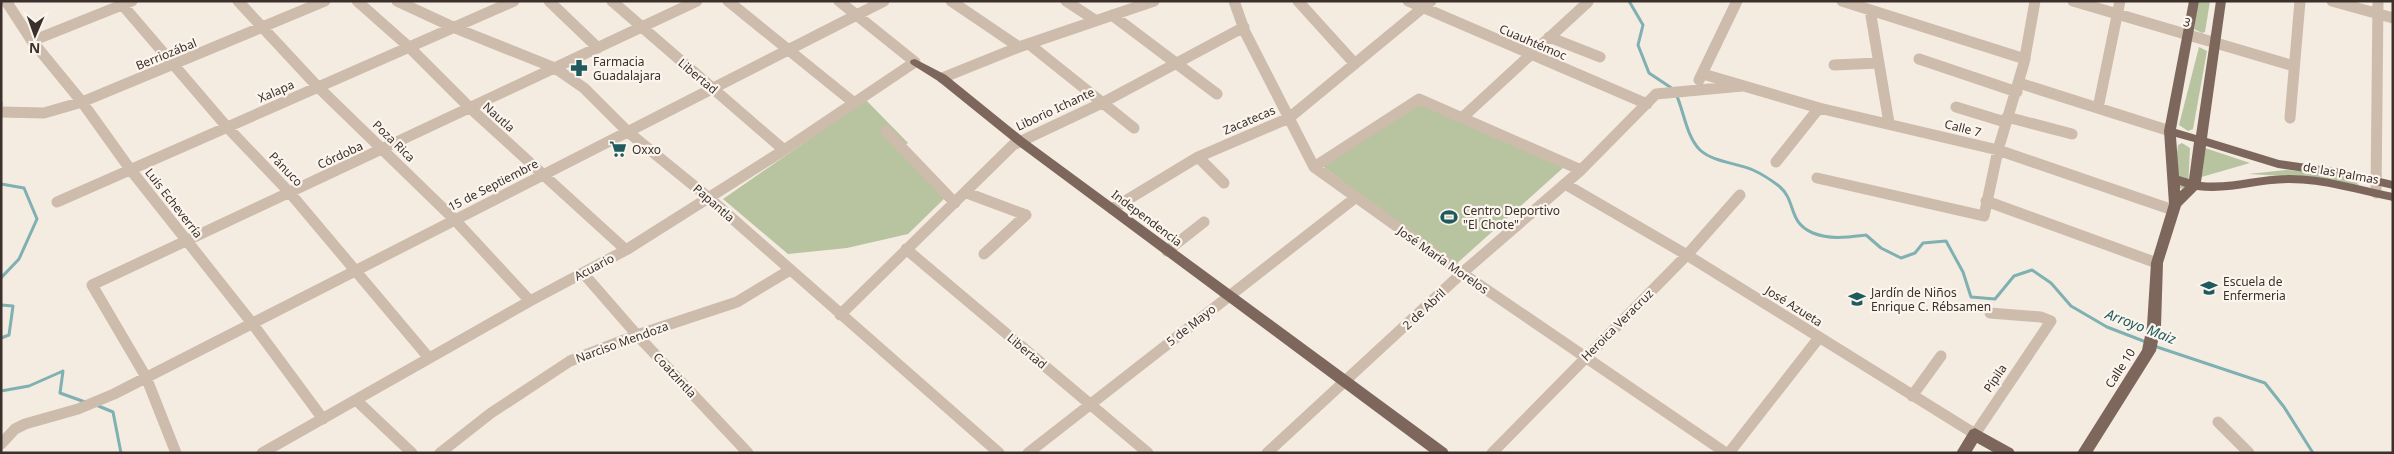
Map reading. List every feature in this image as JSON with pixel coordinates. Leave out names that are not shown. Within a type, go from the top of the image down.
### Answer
[{"type":"main road","name":"Calle 10","points":[[2084,453],[2149,351],[2154,326],[2157,263],[2174,207],[2170,131],[2194,1]]},
{"type":"main road","points":[[2194,185],[2221,1]]},
{"type":"main road","name":"Independencia","points":[[915,62],[942,78],[1166,251],[1442,453]]},
{"type":"main road","name":"de las Palmas","points":[[2170,131],[2278,164],[2320,169],[2377,187],[2393,197]]},
{"type":"main road","name":"de las Palmas","points":[[2172,178],[2194,185],[2218,188],[2289,179],[2377,187],[2393,185]]},
{"type":"main road","name":"Calle 10","points":[[2174,207],[2194,185]]},
{"type":"main road","name":"Pípila","points":[[1963,453],[1975,434]]},
{"type":"main road","name":"José Azueta","points":[[1975,434],[2008,453]]},
{"type":"street","name":"Luis Echeverría","points":[[6,1],[32,40],[82,102],[130,170],[252,323],[323,419]]},
{"type":"street","name":"Poza Rica","points":[[238,1],[317,86],[384,148],[455,220],[530,301]]},
{"type":"street","name":"Berriozábal","points":[[1,112],[44,114],[82,102],[264,28],[325,1]]},
{"type":"street","name":"Nautla","points":[[357,1],[409,47],[470,108],[626,250]]},
{"type":"street","name":"Papantla","points":[[397,1],[455,28],[555,68],[584,88],[628,132],[709,198],[999,453]]},
{"type":"street","points":[[549,1],[598,48]]},
{"type":"street","name":"Libertad","points":[[612,1],[784,150]]},
{"type":"street","name":"Córdoba","points":[[146,377],[92,285],[697,1]]},
{"type":"street","points":[[728,1],[853,102]]},
{"type":"street","name":"Independencia","points":[[839,1],[915,62]]},
{"type":"street","name":"15 de Septiembre","points":[[114,394],[884,1]]},
{"type":"street","points":[[951,1],[1024,45],[1134,128]]},
{"type":"street","points":[[1066,1],[1095,20]]},
{"type":"street","points":[[942,78],[1024,45],[1154,1]]},
{"type":"street","name":"José María Morelos","points":[[1234,1],[1244,27],[1314,167],[1462,273],[1728,453]]},
{"type":"street","points":[[1298,1],[1356,64]]},
{"type":"street","name":"Cuauhtémoc","points":[[1408,1],[1427,4],[1530,55],[1647,104]]},
{"type":"street","points":[[1694,90],[1694,86],[1703,74],[1737,1]]},
{"type":"street","points":[[1842,1],[2024,58]]},
{"type":"street","points":[[1817,178],[1984,216],[2006,119],[2018,87],[2035,1]]},
{"type":"street","name":"3","points":[[2074,1],[2294,66]]},
{"type":"street","points":[[2098,108],[2120,1]]},
{"type":"street","points":[[2290,118],[2300,1]]},
{"type":"street","points":[[2332,1],[2393,18]]},
{"type":"street","points":[[2377,187],[2378,1]]},
{"type":"street","points":[[32,40],[124,2]]},
{"type":"street","name":"Pánuco","points":[[124,2],[226,127],[290,192],[429,358]]},
{"type":"street","name":"Xalapa","points":[[57,202],[317,86],[455,28],[508,2]]},
{"type":"street","points":[[1462,117],[1588,2]]},
{"type":"street","name":"Zacatecas","points":[[1112,209],[1198,157],[1289,118],[1427,4]]},
{"type":"street","points":[[1870,10],[1890,123]]},
{"type":"street","points":[[1112,15],[1179,63],[1217,94]]},
{"type":"street","name":"Liborio Ichante","points":[[840,315],[1020,140],[1102,103],[1244,27]]},
{"type":"street","points":[[1549,37],[1600,57]]},
{"type":"street","points":[[1919,59],[2098,108],[2170,131]]},
{"type":"street","name":"Acuario","points":[[262,453],[530,301],[626,250],[784,150],[915,62]]},
{"type":"street","points":[[1834,64],[1879,63]]},
{"type":"street","name":"Calle 7","points":[[1703,74],[1819,108],[1890,123],[1998,150],[2174,207]]},
{"type":"street","name":"Calle 7","points":[[1656,94],[1742,86]]},
{"type":"street","name":"2 de Abril","points":[[1266,453],[1462,273],[1581,170],[1656,94]]},
{"type":"street","points":[[1314,167],[1419,99],[1581,170]]},
{"type":"street","points":[[1956,107],[2072,134]]},
{"type":"street","points":[[1776,162],[1819,108]]},
{"type":"street","points":[[886,131],[955,203]]},
{"type":"street","points":[[1198,157],[1224,183]]},
{"type":"street","name":"José Azueta","points":[[1565,184],[1687,255],[1975,434]]},
{"type":"street","points":[[967,193],[1026,215],[984,254]]},
{"type":"street","name":"Heroica Veracruz","points":[[1492,453],[1585,356],[1687,255],[1740,195]]},
{"type":"street","name":"5 de Mayo","points":[[1028,453],[1228,295],[1355,198]]},
{"type":"street","points":[[1986,201],[2157,263]]},
{"type":"street","points":[[1166,251],[1204,222]]},
{"type":"street","name":"Libertad","points":[[906,249],[1148,453]]},
{"type":"street","name":"Narciso Mendoza","points":[[440,453],[491,413],[570,361],[637,335],[737,302],[790,270]]},
{"type":"street","name":"Coatzintla","points":[[583,273],[637,335],[748,453]]},
{"type":"street","name":"Pípila","points":[[1975,434],[2051,321],[2041,316],[1990,313]]},
{"type":"street","points":[[1728,453],[1818,338]]},
{"type":"street","points":[[1912,396],[1941,356]]},
{"type":"street","points":[[146,377],[176,453]]},
{"type":"street","points":[[1,444],[16,429],[25,424],[78,408],[114,394]]},
{"type":"street","points":[[356,400],[412,453]]},
{"type":"street","points":[[2218,422],[2249,453]]},
{"type":"green space","points":[[2198,1],[2210,1],[2205,32],[2202,33],[2194,29]]},
{"type":"green space","points":[[2199,47],[2207,51],[2193,129],[2188,131],[2179,125]]},
{"type":"green space","points":[[866,100],[908,143],[901,147],[948,195],[908,234],[847,248],[788,254],[723,199]]},
{"type":"green space","name":"Centro Deportivo \"El Chote\"","points":[[1419,101],[1564,167],[1454,266],[1321,165]]},
{"type":"green space","points":[[2182,143],[2190,148],[2188,188],[2184,189],[2174,183],[2178,145]]},
{"type":"green space","points":[[2199,146],[2250,163],[2198,178]]},
{"type":"green space","points":[[2286,170],[2314,172],[2346,178],[2359,185],[2301,177],[2248,174]]},
{"type":"waterway","name":"Arroyo Maiz","points":[[1629,1],[1643,25],[1638,45],[1649,73],[1673,89]]},
{"type":"waterway","name":"Arroyo Maiz","points":[[1676,94],[1688,131],[1700,150],[1718,160],[1753,170],[1779,186],[1785,192],[1799,223],[1813,233],[1833,237],[1866,235],[1881,248],[1901,258],[1915,253],[1923,243],[1946,241],[1963,272],[1971,297],[1995,299],[2014,276],[2032,270],[2051,283],[2071,306],[2107,327],[2146,342]]},
{"type":"waterway","points":[[1,184],[24,188],[37,219],[19,259],[1,278]]},
{"type":"waterway","points":[[1,305],[13,306],[9,335],[1,338]]},
{"type":"waterway","name":"Arroyo Maiz","points":[[2154,346],[2265,383],[2284,407],[2313,453]]},
{"type":"waterway","points":[[1,391],[29,386],[63,371],[60,393],[85,402]]},
{"type":"waterway","points":[[96,405],[113,412],[121,453]]},
{"type":"place","name":"Farmacia Guadalajara","points":[[579,68]]},
{"type":"place","name":"Oxxo","points":[[618,149]]},
{"type":"place","name":"Centro Deportivo \"El Chote\"","points":[[1449,217]]},
{"type":"place","name":"Escuela de Enfermeria","points":[[2209,288]]},
{"type":"place","name":"Jardín de Niños Enrique C. Rébsamen","points":[[1857,299]]}]
